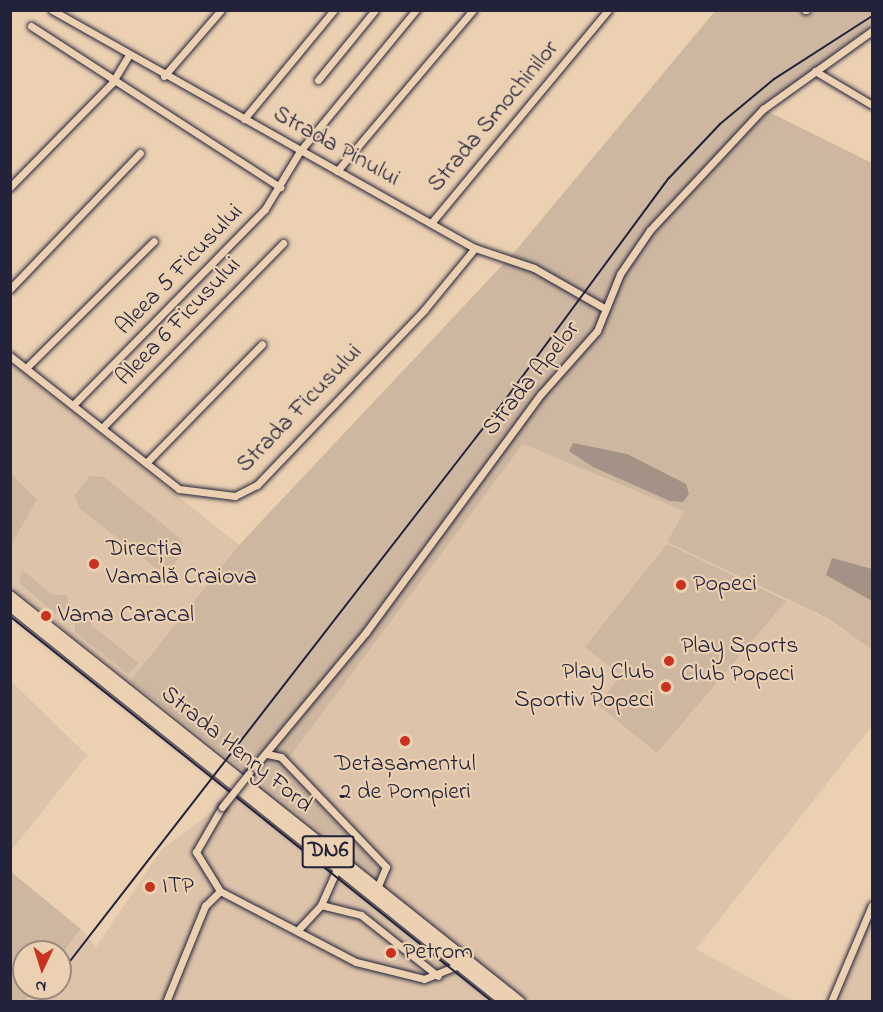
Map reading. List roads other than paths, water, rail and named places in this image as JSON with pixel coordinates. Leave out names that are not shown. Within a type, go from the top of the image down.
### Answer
[{"type":"main road","name":"Strada Henry Ford","points":[[10,596],[376,890],[520,1002]]},
{"type":"main road","name":"Strada Henry Ford","points":[[10,606],[457,966],[505,1002]]},
{"type":"street","name":"Strada Pinului","points":[[52,10],[128,56],[432,222],[475,248],[534,267],[604,308]]},
{"type":"street","points":[[164,76],[221,10]]},
{"type":"street","points":[[244,119],[334,10]]},
{"type":"street","points":[[318,80],[375,10]]},
{"type":"street","name":"Aleea 5 Ficusului","points":[[74,404],[156,327],[280,187],[300,151],[416,10]]},
{"type":"street","points":[[337,171],[473,10]]},
{"type":"street","name":"Strada Smochinilor","points":[[432,222],[608,10]]},
{"type":"street","points":[[31,26],[112,83],[280,187]]},
{"type":"street","name":"Strada Apelor","points":[[220,891],[196,852],[222,807],[381,612],[541,394],[597,331],[604,308],[650,230],[697,175],[764,109],[873,32]]},
{"type":"street","points":[[10,187],[112,83],[128,56]]},
{"type":"street","points":[[815,71],[873,105]]},
{"type":"street","points":[[10,289],[140,153]]},
{"type":"street","points":[[27,368],[154,241]]},
{"type":"street","name":"Aleea 6 Ficusului","points":[[102,428],[283,243]]},
{"type":"street","name":"Strada Ficusului","points":[[10,356],[74,404],[179,489],[197,495],[247,493],[424,310],[475,248]]},
{"type":"street","points":[[146,463],[262,344]]},
{"type":"street","points":[[267,754],[281,757],[387,867],[376,890]]},
{"type":"street","points":[[297,931],[321,905],[337,869]]},
{"type":"street","points":[[166,1002],[204,906],[220,891],[356,962],[410,977],[438,976],[457,966]]},
{"type":"street","points":[[321,905],[361,915],[438,976]]},
{"type":"street","points":[[831,1002],[873,905]]},
{"type":"tram line","points":[[10,616],[493,1002]]},
{"type":"railway","points":[[72,959],[508,396],[669,178],[720,124],[774,79],[872,16]]},
{"type":"place","name":"Direcția Vamală Craiova","points":[[94,564]]},
{"type":"place","name":"Popeci","points":[[681,585]]},
{"type":"place","name":"Vama Caracal","points":[[46,616]]},
{"type":"place","name":"Play Sports Club Popeci","points":[[669,661]]},
{"type":"place","name":"Play Club Sportiv Popeci","points":[[666,687]]},
{"type":"place","name":"Detașamentul 2 de Pompieri","points":[[405,741]]},
{"type":"place","name":"ITP","points":[[150,887]]},
{"type":"place","name":"Petrom","points":[[391,953]]}]
